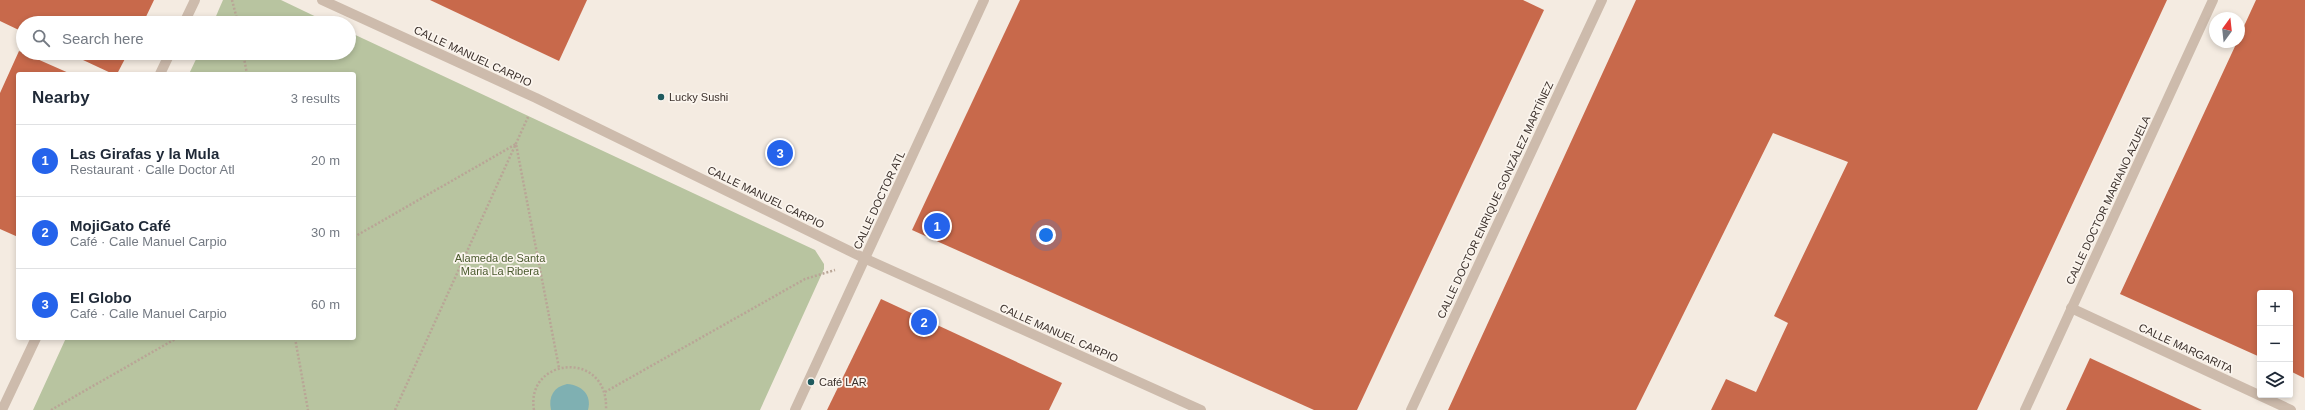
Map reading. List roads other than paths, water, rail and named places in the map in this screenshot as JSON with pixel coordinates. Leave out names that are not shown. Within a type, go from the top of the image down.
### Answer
[{"type":"street","points":[[187,16],[195,0]]},
{"type":"street","name":"CALLE MANUEL CARPIO","points":[[322,0],[536,98],[866,259],[1201,410]]},
{"type":"street","name":"CALLE DOCTOR ATL","points":[[795,410],[866,259],[984,0]]},
{"type":"street","name":"CALLE DOCTOR ENRIQUE GONZÁLEZ MARTÍNEZ","points":[[1410,410],[1602,0]]},
{"type":"street","name":"CALLE DOCTOR MARIANO AZUELA","points":[[2024,410],[2213,0]]},
{"type":"street","points":[[161,72],[167,60]]},
{"type":"street","name":"CALLE MARGARITA","points":[[2071,308],[2291,410]]},
{"type":"street","points":[[2,410],[35,340]]},
{"type":"water","points":[[567,384],[577,386],[585,392],[589,400],[588,410],[551,410],[551,396],[559,387]]},
{"type":"place","name":"Lucky Sushi","points":[[661,97]]},
{"type":"place","name":"El Globo","points":[[780,153]]},
{"type":"place","name":"Las Girafas y la Mula","points":[[937,226]]},
{"type":"place","name":"MojiGato Café","points":[[924,322]]},
{"type":"place","name":"Café LAR","points":[[811,382]]},
{"type":"park label","name":"Alameda de Santa Maria La Ribera","points":[[500,264]]}]
